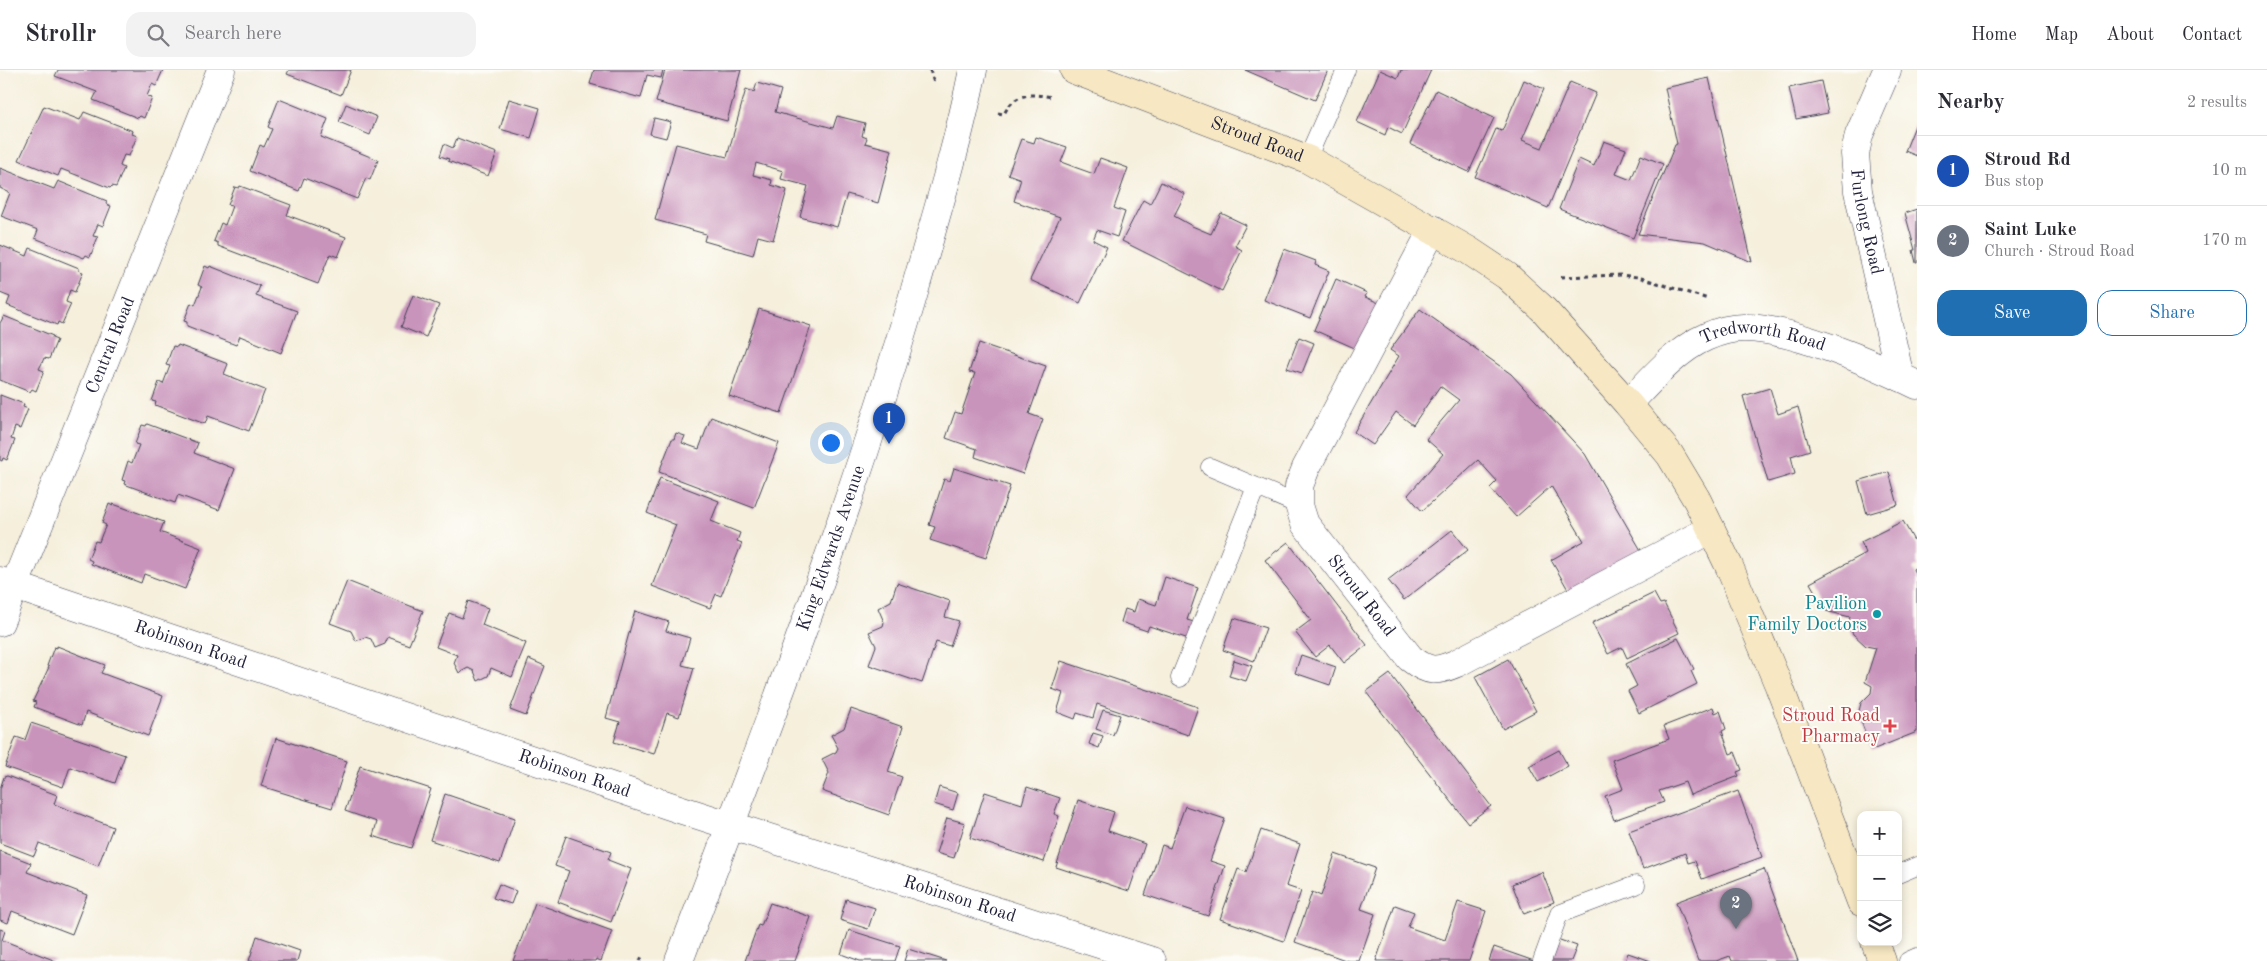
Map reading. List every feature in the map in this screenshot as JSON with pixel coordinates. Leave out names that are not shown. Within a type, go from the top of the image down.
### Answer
[{"type":"main road","name":"Stroud Road","points":[[1074,70],[1307,160],[1468,250],[1507,276],[1544,310],[1628,404],[1670,456],[1697,500],[1729,566],[1779,686],[1857,890]]},
{"type":"main road","points":[[1876,946],[1882,961]]},
{"type":"street","name":"Central Road","points":[[0,622],[7,583],[221,70]]},
{"type":"street","name":"King Edwards Avenue","points":[[679,961],[811,609],[887,387],[951,165],[973,70]]},
{"type":"street","name":"Furlong Road","points":[[1887,70],[1859,135],[1855,154],[1855,170],[1858,191],[1909,381]]},
{"type":"street","name":"Stroud Road","points":[[1433,229],[1306,468],[1299,486],[1299,505],[1305,524],[1410,658],[1423,668],[1439,671],[1711,529]]},
{"type":"street","name":"Tredworth Road","points":[[1628,404],[1679,355],[1704,337],[1724,330],[1743,328],[1768,331],[1842,353],[1909,381]]},
{"type":"street","name":"Robinson Road","points":[[7,583],[774,840],[1152,961]]},
{"type":"lane","points":[[1307,160],[1346,70]]},
{"type":"lane","points":[[1210,468],[1299,505]]},
{"type":"lane","points":[[1180,678],[1256,487]]},
{"type":"lane","points":[[1902,872],[1917,866]]},
{"type":"lane","points":[[1542,961],[1559,914],[1636,886]]},
{"type":"lane","points":[[1908,961],[1917,957]]},
{"type":"path","points":[[1004,114],[1010,103],[1018,97],[1026,95],[1048,96],[1058,100]]},
{"type":"path","points":[[1507,276],[1621,275],[1638,277],[1711,299]]},
{"type":"building","points":[[58,70],[163,70],[156,86],[152,84],[147,96],[152,98],[144,118],[140,116],[138,118],[93,100],[97,92],[55,76]]},
{"type":"building","points":[[289,70],[351,70],[341,95],[287,74]]},
{"type":"building","points":[[594,70],[663,70],[661,78],[647,75],[641,98],[590,84]]},
{"type":"building","points":[[665,70],[741,70],[727,121],[656,102]]},
{"type":"building","points":[[1245,70],[1328,70],[1315,100]]},
{"type":"building","points":[[1380,70],[1398,78],[1401,70],[1431,70],[1402,134],[1388,127],[1385,135],[1357,122]]},
{"type":"building","points":[[1709,78],[1752,262],[1705,242],[1638,234],[1677,144],[1665,88]]},
{"type":"building","points":[[1524,80],[1544,89],[1522,140],[1542,148],[1570,82],[1596,93],[1548,208],[1475,177],[1496,129],[1502,131]]},
{"type":"building","points":[[1821,81],[1828,113],[1796,119],[1789,88]]},
{"type":"building","points":[[757,83],[781,90],[775,112],[833,128],[837,116],[865,123],[862,136],[867,138],[865,143],[892,150],[878,203],[847,194],[837,227],[800,217],[808,186],[781,179],[783,171],[756,163],[753,175],[772,180],[771,185],[787,190],[773,240],[758,236],[753,255],[704,241],[706,234],[655,220],[676,144],[727,157],[746,89],[754,92]]},
{"type":"building","points":[[1436,90],[1494,118],[1469,172],[1410,144]]},
{"type":"building","points":[[279,99],[328,119],[321,137],[378,160],[370,180],[366,178],[357,199],[304,178],[299,191],[250,171],[260,145],[264,147],[272,129],[268,127]]},
{"type":"building","points":[[509,99],[540,108],[531,138],[500,129]]},
{"type":"building","points":[[346,104],[377,117],[370,135],[339,122]]},
{"type":"building","points":[[44,106],[80,120],[84,112],[133,131],[132,134],[137,136],[129,156],[124,155],[120,166],[124,168],[116,187],[112,186],[110,188],[61,169],[58,176],[19,160]]},
{"type":"building","points":[[654,118],[671,122],[666,138],[650,134]]},
{"type":"building","points":[[1917,121],[1917,156],[1905,151]]},
{"type":"building","points":[[1036,137],[1067,147],[1061,162],[1094,174],[1100,158],[1128,168],[1114,208],[1125,212],[1117,237],[1097,230],[1093,240],[1107,247],[1080,303],[1030,280],[1060,217],[1014,201],[1021,179],[1008,174],[1021,139],[1034,143]]},
{"type":"building","points":[[457,138],[497,153],[488,176],[448,161],[449,159],[440,156],[444,144],[453,148]]},
{"type":"building","points":[[1604,141],[1626,149],[1616,174],[1631,180],[1641,155],[1663,164],[1633,238],[1559,209],[1579,159],[1594,166]]},
{"type":"building","points":[[0,168],[54,189],[58,181],[107,201],[106,204],[111,206],[103,226],[98,224],[93,236],[98,237],[90,257],[86,255],[84,258],[35,238],[38,230],[1,216],[10,193],[0,188]]},
{"type":"building","points":[[1161,182],[1185,194],[1174,216],[1192,226],[1211,234],[1221,213],[1246,225],[1235,246],[1242,250],[1222,291],[1122,241],[1143,200],[1150,204]]},
{"type":"building","points":[[240,186],[291,205],[287,215],[346,237],[338,257],[330,254],[318,284],[218,246],[218,243],[214,241],[221,223],[225,225],[232,206],[228,205],[235,187],[239,188]]},
{"type":"building","points":[[1917,209],[1916,263],[1913,250],[1915,250],[1905,213]]},
{"type":"building","points":[[0,245],[27,256],[30,248],[79,268],[79,271],[83,272],[75,292],[70,290],[66,302],[71,304],[62,324],[58,322],[57,325],[7,305],[10,297],[0,293]]},
{"type":"building","points":[[1284,249],[1316,261],[1315,265],[1329,271],[1310,318],[1264,300]]},
{"type":"building","points":[[205,266],[209,268],[210,266],[260,286],[256,296],[297,311],[281,353],[240,336],[236,345],[187,326],[187,322],[184,321],[191,303],[195,305],[202,287],[198,285]]},
{"type":"building","points":[[1336,279],[1367,293],[1365,297],[1379,303],[1359,350],[1314,330]]},
{"type":"building","points":[[413,295],[439,305],[426,337],[401,327]]},
{"type":"building","points":[[759,309],[811,326],[781,413],[729,396]]},
{"type":"building","points":[[1420,309],[1511,374],[1585,454],[1642,552],[1570,593],[1551,560],[1584,541],[1551,486],[1516,517],[1490,488],[1497,481],[1478,460],[1422,511],[1408,495],[1443,454],[1426,439],[1459,400],[1440,386],[1413,425],[1396,412],[1373,445],[1354,432],[1399,356],[1390,350]]},
{"type":"building","points":[[4,316],[53,336],[52,338],[57,340],[49,359],[44,358],[39,369],[44,371],[36,391],[32,389],[30,392],[0,380],[0,323]]},
{"type":"building","points":[[1299,337],[1314,343],[1302,373],[1287,368]]},
{"type":"building","points":[[979,343],[1046,366],[1029,414],[1043,419],[1023,474],[975,457],[977,449],[946,438],[955,412],[961,414],[975,373],[969,372]]},
{"type":"building","points":[[178,345],[228,364],[224,374],[265,390],[249,431],[208,416],[205,424],[155,405],[156,402],[152,401],[159,382],[163,384],[170,366],[166,365],[173,346],[177,347]]},
{"type":"building","points":[[1770,388],[1778,414],[1798,407],[1810,450],[1791,456],[1795,474],[1768,482],[1743,396]]},
{"type":"building","points":[[0,395],[24,404],[23,407],[28,409],[20,429],[15,427],[11,439],[15,440],[7,460],[3,458],[2,461],[0,460]]},
{"type":"building","points":[[711,417],[779,443],[754,508],[659,472],[676,433],[685,436],[682,443],[699,449]]},
{"type":"building","points":[[147,424],[198,443],[194,453],[235,469],[219,510],[178,495],[175,503],[124,484],[125,481],[122,480],[128,461],[132,463],[139,445],[135,444],[142,425],[146,426]]},
{"type":"building","points":[[954,468],[1010,486],[986,558],[930,540],[935,527],[929,525],[944,479],[950,481]]},
{"type":"building","points":[[1889,472],[1898,505],[1867,514],[1858,481]]},
{"type":"building","points":[[660,478],[719,501],[711,521],[740,533],[737,541],[742,543],[721,596],[716,594],[710,608],[652,586],[676,525],[647,513]]},
{"type":"building","points":[[109,504],[164,522],[160,532],[201,548],[185,589],[144,574],[141,583],[91,564],[92,561],[88,559],[95,541],[99,542],[106,525],[102,523]]},
{"type":"building","name":"Pavilion Family Doctors","points":[[1903,521],[1917,546],[1917,566],[1913,569],[1917,578],[1917,732],[1872,750],[1860,719],[1859,711],[1861,703],[1871,693],[1872,686],[1865,682],[1876,648],[1866,646],[1853,634],[1848,625],[1850,617],[1826,611],[1810,583],[1866,553],[1861,542]]},
{"type":"building","points":[[1452,530],[1468,550],[1404,600],[1388,580]]},
{"type":"building","points":[[1288,542],[1367,645],[1344,663],[1330,645],[1315,657],[1295,632],[1311,620],[1265,560]]},
{"type":"building","points":[[1165,577],[1198,588],[1187,620],[1194,622],[1189,639],[1149,626],[1147,631],[1121,622],[1125,609],[1134,612],[1138,599],[1156,605]]},
{"type":"building","points":[[347,581],[423,611],[409,645],[388,637],[385,644],[375,648],[371,639],[365,637],[356,641],[351,631],[330,623]]},
{"type":"building","points":[[897,583],[950,601],[945,617],[959,621],[950,646],[936,642],[922,683],[869,665],[876,646],[869,632],[883,626],[884,622],[878,608],[891,601]]},
{"type":"building","points":[[1654,593],[1660,604],[1664,603],[1679,633],[1627,658],[1622,647],[1608,654],[1592,623]]},
{"type":"building","points":[[468,601],[488,608],[482,625],[526,643],[512,677],[491,668],[488,676],[478,681],[474,671],[468,668],[459,673],[454,663],[457,655],[436,647],[449,613],[462,618]]},
{"type":"building","points":[[635,611],[669,622],[666,631],[690,638],[682,665],[694,668],[679,717],[667,713],[654,754],[614,742],[620,722],[606,718]]},
{"type":"building","points":[[1234,618],[1266,628],[1254,661],[1223,650]]},
{"type":"building","points":[[1678,638],[1694,669],[1691,671],[1697,684],[1639,713],[1628,691],[1637,686],[1626,664]]},
{"type":"building","points":[[57,646],[105,665],[101,673],[163,696],[148,736],[86,712],[82,725],[34,707],[36,702],[33,701],[49,667],[47,666],[54,647],[57,648]]},
{"type":"building","points":[[1301,655],[1336,667],[1330,685],[1295,673]]},
{"type":"building","points":[[529,659],[545,666],[526,716],[510,710]]},
{"type":"building","points":[[1508,659],[1536,711],[1503,729],[1475,677]]},
{"type":"building","points":[[1234,660],[1252,666],[1246,681],[1229,676]]},
{"type":"building","points":[[1061,661],[1198,707],[1188,735],[1097,704],[1093,718],[1077,713],[1075,719],[1057,712],[1063,693],[1052,689]]},
{"type":"building","points":[[1390,674],[1491,806],[1468,823],[1366,692]]},
{"type":"building","points":[[1713,707],[1715,713],[1720,711],[1726,729],[1722,731],[1730,754],[1735,752],[1742,770],[1737,772],[1739,776],[1690,795],[1685,782],[1659,791],[1664,802],[1614,820],[1605,796],[1623,789],[1612,760],[1669,739],[1664,726]]},
{"type":"building","points":[[851,709],[903,727],[888,772],[902,777],[889,815],[822,791],[829,773],[822,759],[836,752],[838,748],[831,735],[844,728]]},
{"type":"building","points":[[1103,710],[1120,715],[1113,735],[1096,729]]},
{"type":"building","points":[[31,723],[125,755],[115,783],[70,767],[63,787],[5,767],[16,737],[25,740]]},
{"type":"building","points":[[1093,733],[1103,736],[1099,748],[1089,744]]},
{"type":"building","points":[[276,738],[347,761],[332,808],[261,786]]},
{"type":"building","points":[[1559,750],[1568,766],[1538,782],[1529,766]]},
{"type":"building","points":[[360,766],[431,789],[411,848],[373,836],[377,822],[345,811]]},
{"type":"building","points":[[7,776],[57,795],[54,804],[113,827],[98,866],[39,843],[34,856],[0,843],[0,789],[4,777]]},
{"type":"building","points":[[939,787],[958,793],[953,810],[934,804]]},
{"type":"building","points":[[1027,787],[1060,798],[1054,814],[1059,816],[1044,862],[970,838],[985,792],[1022,804]]},
{"type":"building","points":[[1738,791],[1762,857],[1702,879],[1695,861],[1688,863],[1685,853],[1643,869],[1629,831]]},
{"type":"building","points":[[445,794],[515,818],[500,863],[430,840]]},
{"type":"building","points":[[1078,800],[1114,812],[1108,831],[1145,844],[1129,891],[1056,867]]},
{"type":"building","points":[[1185,806],[1225,819],[1210,861],[1225,866],[1208,916],[1145,895],[1162,845],[1170,848]]},
{"type":"building","points":[[947,818],[965,823],[954,858],[936,853]]},
{"type":"building","points":[[1261,830],[1300,844],[1286,886],[1301,891],[1284,941],[1220,919],[1238,869],[1246,872]]},
{"type":"building","points":[[566,836],[611,852],[608,860],[631,869],[611,922],[558,902],[569,871],[555,866]]},
{"type":"building","points":[[0,851],[31,863],[27,872],[87,895],[72,934],[12,911],[8,923],[0,920]]},
{"type":"building","points":[[1335,854],[1375,868],[1361,909],[1375,914],[1359,961],[1348,961],[1295,942],[1312,892],[1321,896]]},
{"type":"building","points":[[1764,869],[1798,961],[1732,961],[1730,956],[1716,961],[1698,961],[1676,902]]},
{"type":"building","points":[[1542,872],[1554,902],[1524,914],[1512,884]]},
{"type":"building","points":[[499,884],[516,891],[511,904],[493,898]]},
{"type":"building","points":[[846,899],[875,908],[868,929],[840,920]]},
{"type":"building","points":[[1458,902],[1486,911],[1469,961],[1376,961],[1395,905],[1414,912],[1408,927],[1445,940]]},
{"type":"building","points":[[535,903],[612,931],[601,961],[596,959],[595,961],[513,961]]},
{"type":"building","points":[[770,903],[811,917],[795,961],[745,961],[758,925],[761,926]]},
{"type":"building","points":[[0,929],[5,931],[2,940],[56,961],[0,961]]},
{"type":"building","points":[[849,930],[900,946],[895,961],[860,961],[841,954]]},
{"type":"building","points":[[257,936],[300,951],[297,961],[249,961]]},
{"type":"building","points":[[1557,939],[1577,946],[1571,961],[1549,961]]},
{"type":"building","points":[[1494,947],[1534,961],[1489,961]]},
{"type":"building","points":[[908,949],[946,961],[904,961]]},
{"type":"building","points":[[1628,953],[1651,961],[1625,961]]},
{"type":"place","name":"Stroud Rd","points":[[889,444]]},
{"type":"place","name":"Pavilion Family Doctors","points":[[1877,614]]},
{"type":"place","name":"Stroud Road Pharmacy","points":[[1890,726]]},
{"type":"place","name":"Saint Luke","points":[[1736,929]]}]
